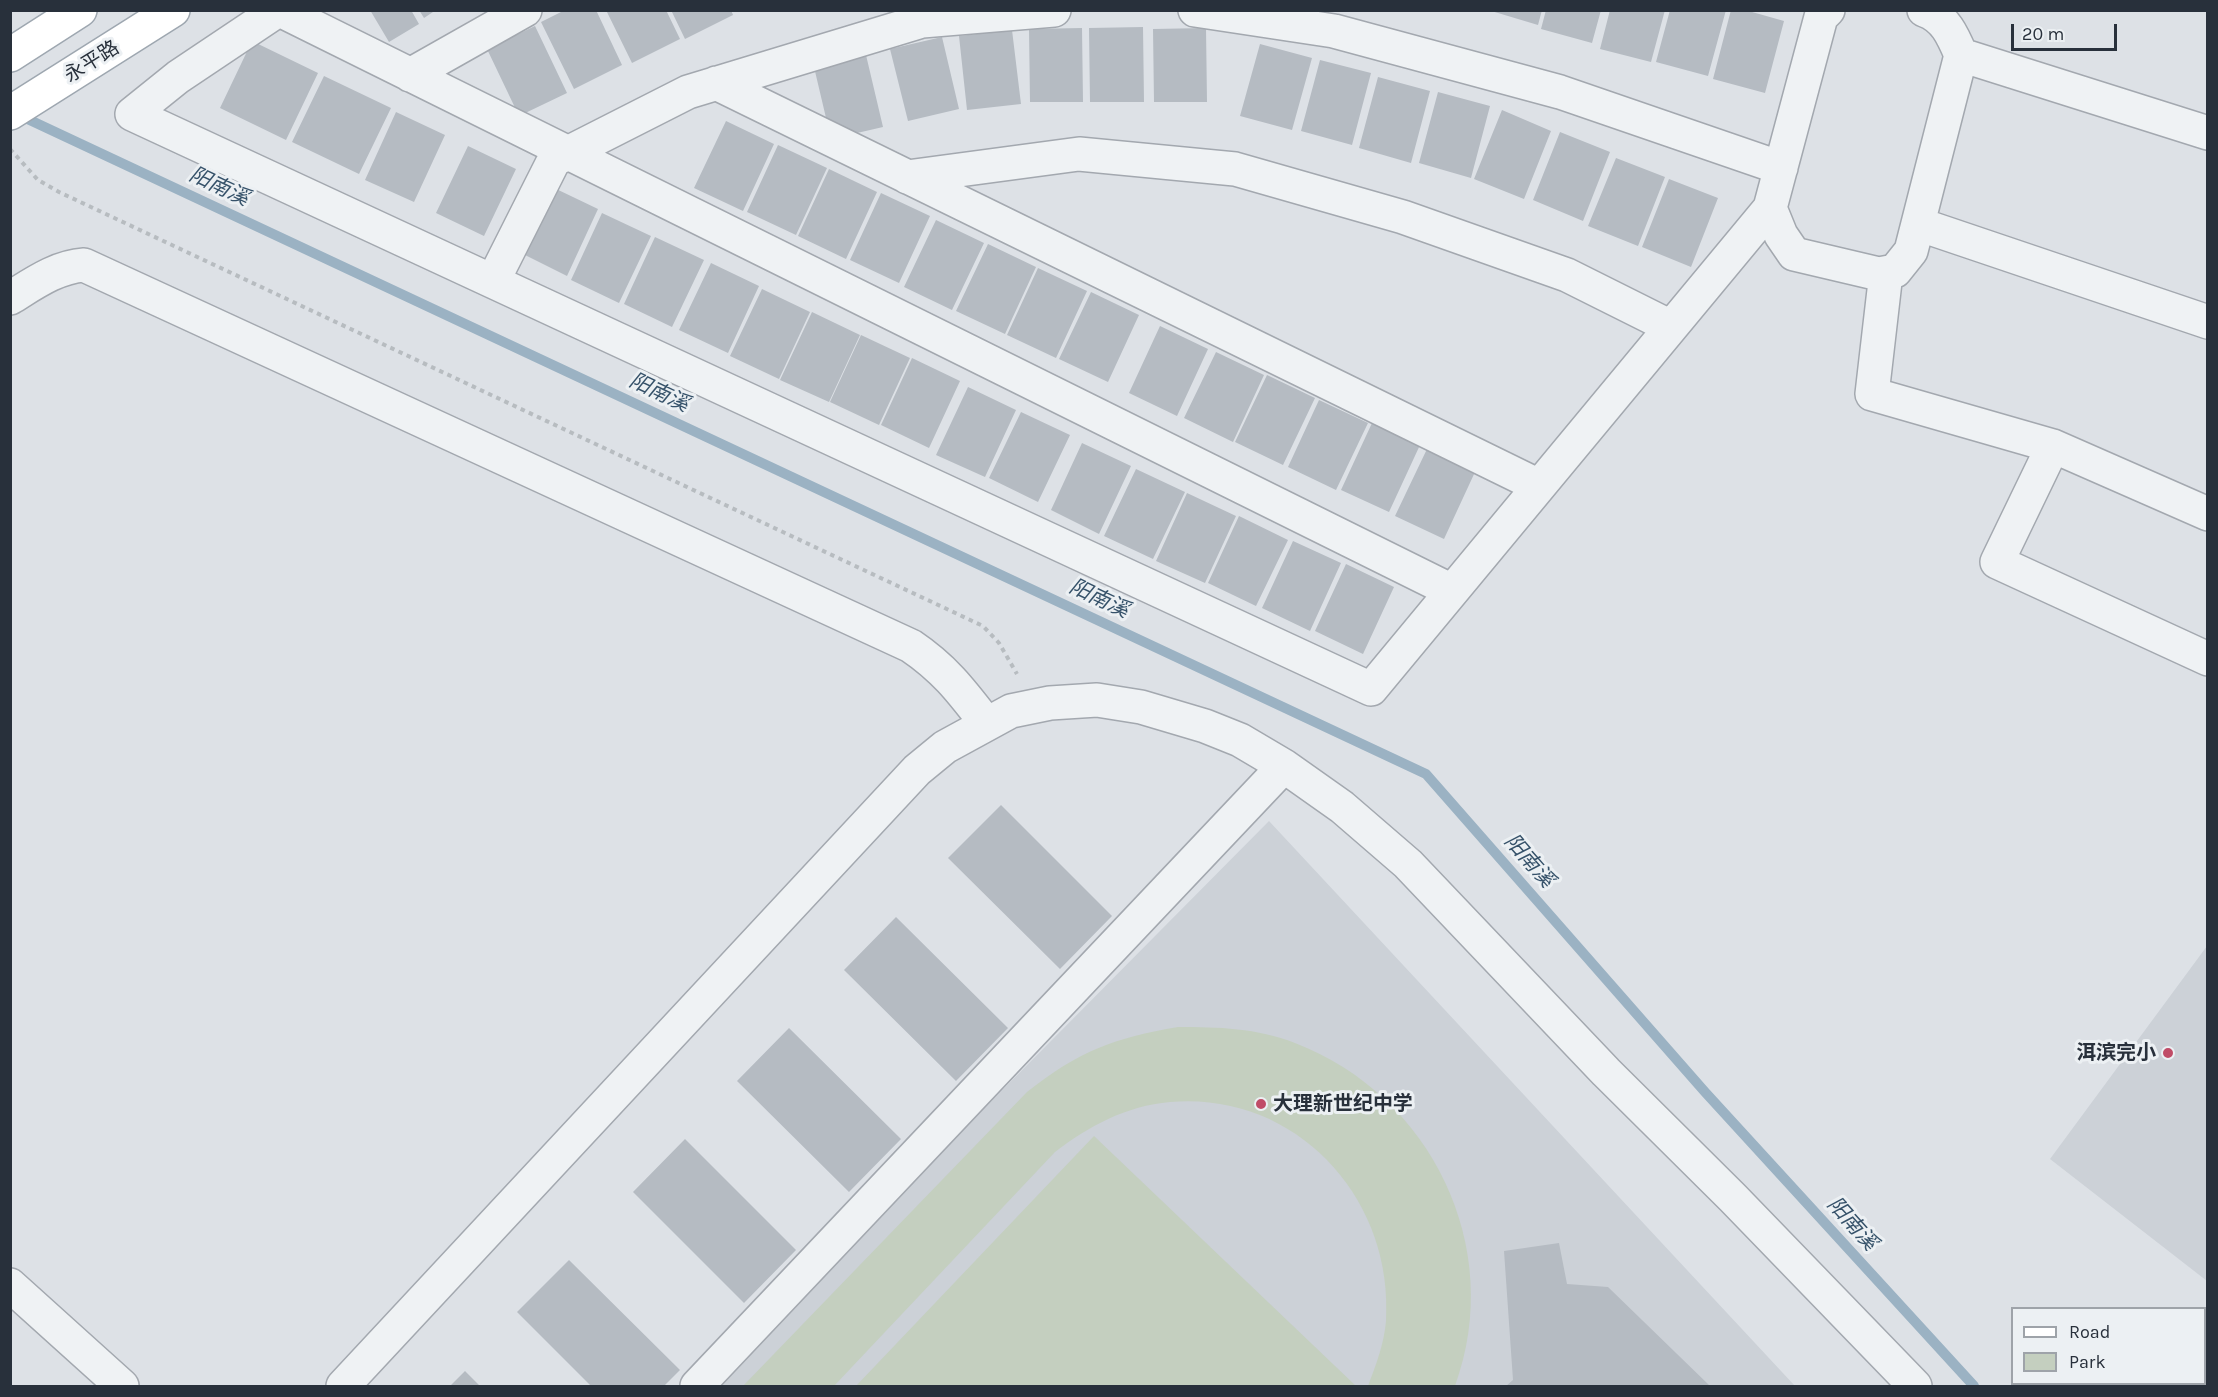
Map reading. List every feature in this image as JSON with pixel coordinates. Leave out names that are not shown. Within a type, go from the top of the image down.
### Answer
[{"type":"main road","points":[[13,53],[80,10]]},
{"type":"main road","name":"永平路","points":[[10,113],[173,10]]},
{"type":"street","points":[[1452,591],[279,10],[178,76],[132,114],[1371,689],[1770,208],[1818,12]]},
{"type":"street","points":[[410,75],[525,10]]},
{"type":"street","points":[[493,281],[554,160],[688,92],[922,21],[1054,10]]},
{"type":"street","points":[[1195,10],[1334,31],[1560,92],[1781,168]]},
{"type":"street","points":[[1924,10],[1935,14],[1957,33],[2208,133]]},
{"type":"street","points":[[1770,208],[1781,235],[1794,255],[1880,274],[1895,271],[1911,251],[1957,33]]},
{"type":"street","points":[[716,83],[1539,486]]},
{"type":"street","points":[[907,177],[1078,154],[1235,169],[1403,217],[1567,275],[1671,327]]},
{"type":"street","points":[[1918,224],[2208,322]]},
{"type":"street","points":[[10,298],[58,271],[71,266],[84,265],[911,646],[951,678],[986,723]]},
{"type":"street","points":[[1886,273],[1872,394],[2054,446],[2208,514]]},
{"type":"street","points":[[2054,446],[1997,562],[2208,659]]},
{"type":"street","points":[[343,1386],[917,770],[945,747],[1011,711],[1050,703],[1097,700],[1141,707],[1204,726],[1240,740],[1284,766],[1342,807],[1408,864],[1606,1072],[1916,1386]]},
{"type":"street","points":[[697,1386],[1284,766]]},
{"type":"street","points":[[10,1285],[122,1386]]},
{"type":"path","points":[[10,149],[38,180],[59,192],[983,626],[999,643],[1035,706]]},
{"type":"shaded area","name":"大理新世纪中学","points":[[1269,821],[1795,1386],[709,1386]]},
{"type":"shaded area","name":"洱滨完小","points":[[2207,946],[2207,1281],[2050,1159]]},
{"type":"green space","points":[[1178,1027],[1252,1031],[1295,1043],[1343,1067],[1385,1099],[1419,1138],[1445,1182],[1463,1231],[1471,1282],[1468,1334],[1455,1386],[1368,1386],[1385,1330],[1384,1276],[1373,1233],[1354,1195],[1328,1161],[1296,1134],[1258,1114],[1216,1103],[1170,1102],[1138,1108],[1109,1119],[1081,1134],[1055,1152],[834,1386],[743,1386],[1027,1092],[1064,1066],[1098,1048],[1135,1036]]},
{"type":"green space","points":[[1094,1136],[1356,1386],[856,1386]]},
{"type":"building","points":[[370,10],[411,10],[419,24],[389,42]]},
{"type":"building","points":[[419,10],[436,10],[424,18]]},
{"type":"building","points":[[565,10],[596,10],[622,65],[574,89],[541,22]]},
{"type":"building","points":[[606,10],[666,10],[680,39],[632,63]]},
{"type":"building","points":[[671,10],[731,10],[733,15],[685,39]]},
{"type":"building","points":[[1488,10],[1542,10],[1538,25]]},
{"type":"building","points":[[1546,10],[1601,10],[1592,43],[1541,29]]},
{"type":"building","points":[[1610,10],[1665,10],[1651,62],[1600,49]]},
{"type":"building","points":[[1670,10],[1726,10],[1708,76],[1656,62]]},
{"type":"building","points":[[1731,10],[1745,10],[1784,21],[1765,93],[1713,79]]},
{"type":"building","points":[[535,26],[567,93],[519,116],[487,49]]},
{"type":"building","points":[[1143,27],[1144,102],[1090,102],[1089,28]]},
{"type":"building","points":[[1082,28],[1083,102],[1030,102],[1029,29]]},
{"type":"building","points":[[1206,28],[1207,102],[1154,102],[1153,29]]},
{"type":"building","points":[[1012,30],[1021,104],[967,110],[959,36]]},
{"type":"building","points":[[942,37],[959,109],[908,121],[890,49]]},
{"type":"building","points":[[252,41],[318,73],[286,140],[220,108]]},
{"type":"building","points":[[1260,44],[1312,58],[1292,130],[1240,116]]},
{"type":"building","points":[[866,55],[883,127],[831,139],[814,67]]},
{"type":"building","points":[[1320,60],[1371,73],[1352,145],[1301,131]]},
{"type":"building","points":[[324,76],[391,108],[359,174],[292,142]]},
{"type":"building","points":[[1378,77],[1430,91],[1411,163],[1359,148]]},
{"type":"building","points":[[1438,92],[1490,106],[1471,178],[1419,163]]},
{"type":"building","points":[[1502,110],[1551,131],[1524,199],[1474,179]]},
{"type":"building","points":[[396,112],[445,135],[414,202],[365,180]]},
{"type":"building","points":[[726,121],[774,144],[743,211],[694,188]]},
{"type":"building","points":[[1560,132],[1610,152],[1583,221],[1533,200]]},
{"type":"building","points":[[778,145],[827,168],[796,235],[747,212]]},
{"type":"building","points":[[468,146],[516,169],[484,236],[436,213]]},
{"type":"building","points":[[1616,158],[1665,177],[1638,246],[1588,226]]},
{"type":"building","points":[[829,169],[877,192],[846,259],[798,236]]},
{"type":"building","points":[[1669,179],[1718,198],[1691,267],[1642,247]]},
{"type":"building","points":[[550,186],[598,209],[567,276],[519,252]]},
{"type":"building","points":[[881,193],[930,216],[899,283],[850,260]]},
{"type":"building","points":[[602,213],[651,236],[619,303],[571,280]]},
{"type":"building","points":[[936,220],[984,243],[952,310],[904,287]]},
{"type":"building","points":[[655,237],[704,260],[672,327],[624,304]]},
{"type":"building","points":[[988,244],[1036,267],[1005,334],[956,311]]},
{"type":"building","points":[[711,263],[759,286],[728,353],[679,330]]},
{"type":"building","points":[[1038,268],[1087,291],[1056,358],[1007,335]]},
{"type":"building","points":[[762,289],[810,312],[779,379],[730,356]]},
{"type":"building","points":[[1091,292],[1139,315],[1108,382],[1059,359]]},
{"type":"building","points":[[812,312],[860,335],[829,402],[780,380]]},
{"type":"building","points":[[1160,326],[1208,349],[1177,416],[1129,393]]},
{"type":"building","points":[[861,335],[910,358],[879,425],[830,402]]},
{"type":"building","points":[[1216,352],[1264,375],[1233,442],[1184,418]]},
{"type":"building","points":[[912,358],[960,381],[929,448],[881,425]]},
{"type":"building","points":[[1267,375],[1315,398],[1283,465],[1235,442]]},
{"type":"building","points":[[968,387],[1016,410],[985,477],[936,455]]},
{"type":"building","points":[[1319,400],[1368,423],[1336,490],[1288,467]]},
{"type":"building","points":[[1021,412],[1070,435],[1038,502],[989,478]]},
{"type":"building","points":[[1372,423],[1420,445],[1389,512],[1341,490]]},
{"type":"building","points":[[1082,443],[1131,466],[1099,534],[1051,510]]},
{"type":"building","points":[[1427,449],[1475,472],[1444,539],[1395,516]]},
{"type":"building","points":[[1136,469],[1185,492],[1153,559],[1104,536]]},
{"type":"building","points":[[1187,493],[1236,516],[1205,583],[1156,561]]},
{"type":"building","points":[[1239,516],[1288,540],[1256,606],[1208,583]]},
{"type":"building","points":[[1293,541],[1341,563],[1310,631],[1262,608]]},
{"type":"building","points":[[1346,564],[1394,587],[1363,654],[1315,631]]},
{"type":"building","points":[[1001,805],[1112,916],[1060,969],[948,858]]},
{"type":"building","points":[[896,917],[1008,1028],[956,1081],[844,970]]},
{"type":"building","points":[[789,1028],[901,1139],[849,1192],[737,1081]]},
{"type":"building","points":[[685,1139],[796,1250],[744,1303],[633,1192]]},
{"type":"building","points":[[1559,1243],[1567,1284],[1608,1287],[1710,1386],[1506,1386],[1513,1380],[1504,1251]]},
{"type":"building","points":[[569,1260],[680,1370],[664,1386],[591,1386],[517,1312]]},
{"type":"building","points":[[465,1371],[480,1386],[450,1386]]},
{"type":"waterway","name":"阳南溪","points":[[19,115],[1426,774],[1705,1092],[1974,1386]]},
{"type":"place","name":"洱滨完小","points":[[2168,1053]]},
{"type":"place","name":"大理新世纪中学","points":[[1261,1104]]}]
